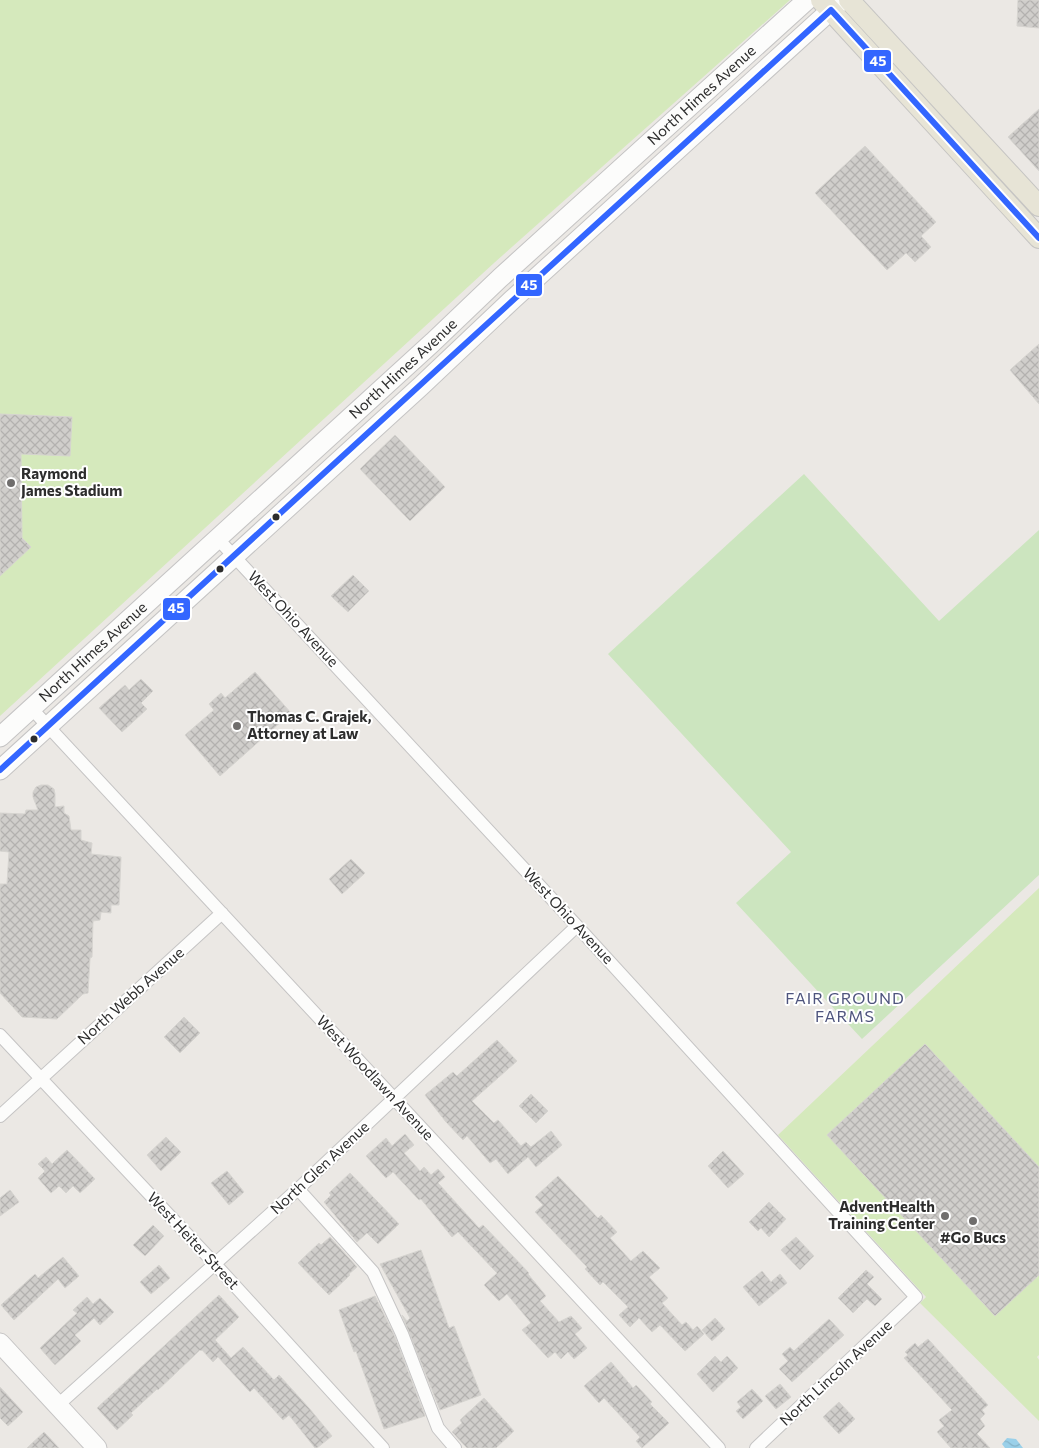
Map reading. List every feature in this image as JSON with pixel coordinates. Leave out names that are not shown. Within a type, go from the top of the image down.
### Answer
[{"type":"main road","points":[[849,0],[1039,206]]},
{"type":"main road","points":[[831,4],[1039,238]]},
{"type":"street","name":"North Himes Avenue","points":[[0,736],[807,0]]},
{"type":"street","name":"North Himes Avenue","points":[[0,770],[414,392],[831,4]]},
{"type":"street","points":[[433,342],[450,358]]},
{"type":"street","name":"West Ohio Avenue","points":[[217,538],[577,926],[916,1297]]},
{"type":"street","name":"West Woodlawn Avenue","points":[[31,708],[719,1448]]},
{"type":"street","name":"North Webb Avenue","points":[[0,1116],[222,913]]},
{"type":"street","name":"North Glen Avenue","points":[[58,1405],[298,1189],[577,926]]},
{"type":"street","name":"West Heiter Street","points":[[0,1035],[215,1264],[383,1448]]},
{"type":"street","points":[[298,1189],[373,1272],[402,1334],[438,1428],[455,1448]]},
{"type":"street","name":"North Lincoln Avenue","points":[[756,1448],[916,1297]]},
{"type":"street","points":[[0,1344],[97,1448]]},
{"type":"green space","points":[[0,0],[790,0],[494,263],[0,716]]},
{"type":"green space","points":[[804,474],[939,621],[1039,530],[1039,875],[862,1039],[736,903],[791,852],[608,654]]},
{"type":"green space","name":"AdventHealth Training Center","points":[[1039,888],[1039,1355],[1037,1357],[1039,1360],[1039,1421],[920,1303],[926,1297],[778,1135]]},
{"type":"water","points":[[1007,1438],[1016,1439],[1023,1448],[1005,1448],[1002,1444]]},
{"type":"building","points":[[1018,0],[1039,0],[1039,28],[1017,26]]},
{"type":"building","points":[[1039,109],[1039,171],[1008,137]]},
{"type":"building","points":[[865,146],[936,222],[921,236],[931,247],[915,262],[906,253],[887,270],[815,193]]},
{"type":"building","points":[[1039,344],[1039,404],[1010,370]]},
{"type":"building","name":"Raymond James Stadium","points":[[0,414],[72,417],[70,456],[21,454],[22,538],[31,547],[0,576]]},
{"type":"building","points":[[395,435],[445,487],[410,521],[360,469]]},
{"type":"building","points":[[353,575],[369,591],[348,612],[331,596]]},
{"type":"building","points":[[255,672],[291,713],[220,776],[185,735],[214,710],[209,704],[221,693],[225,698]]},
{"type":"building","points":[[141,679],[153,691],[141,703],[147,709],[122,732],[99,708],[125,685],[129,690]]},
{"type":"building","points":[[48,785],[54,789],[55,807],[64,806],[64,813],[69,816],[71,830],[81,830],[81,840],[92,843],[91,854],[121,857],[119,905],[111,905],[111,913],[101,912],[100,920],[93,921],[88,993],[83,994],[57,1019],[22,1017],[0,993],[0,884],[7,884],[9,852],[0,851],[0,813],[25,814],[26,810],[38,810],[33,792],[36,787]]},
{"type":"building","points":[[351,859],[365,873],[342,894],[329,879]]},
{"type":"building","points":[[184,1017],[200,1033],[180,1053],[164,1037]]},
{"type":"building","points":[[497,1040],[517,1061],[472,1101],[494,1123],[498,1120],[521,1146],[526,1142],[531,1147],[551,1131],[562,1145],[536,1167],[528,1157],[508,1174],[496,1159],[490,1163],[467,1136],[463,1140],[425,1095],[453,1072],[457,1076]]},
{"type":"building","name":"#Go Bucs","points":[[925,1044],[1039,1167],[1039,1275],[995,1316],[827,1135]]},
{"type":"building","points":[[531,1094],[548,1111],[536,1123],[519,1106]]},
{"type":"building","points":[[405,1134],[414,1145],[404,1153],[420,1171],[424,1167],[431,1175],[438,1169],[445,1177],[438,1183],[479,1228],[483,1225],[529,1273],[546,1296],[540,1301],[559,1322],[571,1316],[582,1328],[575,1334],[587,1348],[574,1359],[568,1352],[561,1359],[555,1352],[548,1358],[522,1330],[531,1323],[507,1294],[499,1301],[484,1285],[497,1273],[458,1232],[452,1237],[421,1199],[419,1200],[393,1172],[386,1178],[366,1156],[386,1138],[392,1146]]},
{"type":"building","points":[[166,1137],[181,1152],[161,1171],[147,1155]]},
{"type":"building","points":[[67,1150],[95,1179],[80,1193],[73,1186],[66,1193],[59,1186],[51,1193],[38,1178],[45,1171],[38,1164],[46,1157],[52,1164]]},
{"type":"building","points":[[723,1151],[744,1174],[728,1188],[708,1166]]},
{"type":"building","points":[[227,1171],[244,1192],[229,1205],[211,1183]]},
{"type":"building","points":[[350,1173],[399,1224],[378,1244],[367,1233],[357,1242],[324,1202],[331,1195],[329,1193]]},
{"type":"building","points":[[558,1176],[598,1218],[601,1215],[617,1232],[610,1238],[631,1261],[643,1251],[660,1268],[649,1277],[668,1298],[662,1303],[682,1325],[686,1322],[693,1330],[697,1326],[704,1334],[685,1351],[660,1325],[652,1332],[639,1318],[630,1327],[619,1315],[628,1307],[603,1282],[600,1285],[585,1269],[587,1267],[535,1212],[543,1205],[535,1197]]},
{"type":"building","points":[[10,1190],[19,1202],[0,1216],[0,1198]]},
{"type":"building","points":[[769,1202],[786,1219],[769,1237],[761,1228],[758,1231],[749,1222]]},
{"type":"building","points":[[153,1225],[164,1236],[145,1256],[133,1245]]},
{"type":"building","points":[[330,1237],[357,1267],[329,1295],[298,1263],[319,1243],[321,1245]]},
{"type":"building","points":[[796,1237],[814,1256],[800,1270],[781,1250]]},
{"type":"building","points":[[421,1250],[449,1328],[454,1326],[481,1395],[440,1410],[402,1315],[407,1321],[410,1318],[380,1264]]},
{"type":"building","points":[[63,1257],[79,1276],[65,1288],[58,1279],[14,1320],[1,1305],[35,1274],[38,1278]]},
{"type":"building","points":[[159,1265],[170,1278],[151,1294],[140,1282]]},
{"type":"building","points":[[866,1270],[874,1277],[867,1284],[882,1299],[875,1306],[867,1299],[853,1313],[838,1298]]},
{"type":"building","points":[[762,1271],[771,1282],[780,1274],[787,1283],[759,1306],[743,1287]]},
{"type":"building","points":[[219,1295],[239,1317],[215,1340],[231,1358],[243,1347],[274,1380],[279,1375],[332,1436],[317,1448],[315,1448],[289,1415],[283,1420],[254,1388],[250,1392],[218,1357],[213,1362],[202,1350],[131,1413],[133,1415],[117,1430],[97,1408]]},
{"type":"building","points":[[375,1296],[395,1337],[425,1416],[384,1429],[339,1310]]},
{"type":"building","points":[[87,1297],[93,1304],[100,1298],[114,1312],[100,1325],[94,1318],[75,1335],[81,1341],[55,1365],[40,1348],[77,1313],[73,1310]]},
{"type":"building","points":[[715,1318],[725,1329],[712,1341],[702,1330]]},
{"type":"building","points":[[829,1319],[844,1335],[792,1382],[779,1369],[788,1361],[782,1354],[790,1347],[794,1351]]},
{"type":"building","points":[[928,1339],[988,1405],[982,1410],[985,1414],[980,1419],[985,1426],[977,1434],[990,1448],[951,1448],[937,1432],[944,1426],[939,1420],[952,1410],[904,1358],[908,1355],[905,1352],[915,1343],[918,1347]]},
{"type":"building","points":[[715,1356],[721,1362],[727,1356],[738,1368],[713,1392],[697,1374]]},
{"type":"building","points":[[611,1362],[633,1388],[636,1385],[652,1402],[650,1404],[669,1423],[642,1448],[636,1441],[640,1437],[604,1398],[599,1403],[584,1386]]},
{"type":"building","points":[[780,1384],[791,1397],[776,1409],[765,1396]]},
{"type":"building","points":[[0,1387],[23,1412],[8,1426],[0,1418]]},
{"type":"building","points":[[752,1389],[763,1401],[743,1419],[736,1411],[741,1407],[737,1402]]},
{"type":"building","points":[[484,1398],[514,1431],[496,1448],[467,1448],[452,1432],[462,1423],[460,1420]]},
{"type":"building","points":[[839,1402],[855,1419],[839,1434],[823,1417]]},
{"type":"building","points":[[44,1432],[59,1448],[27,1448]]},
{"type":"transit line","name":"45","points":[[0,770],[831,10],[1039,238]]},
{"type":"place","name":"Raymond James Stadium","points":[[11,483]]},
{"type":"place","name":"Thomas C. Grajek, Attorney at Law","points":[[237,726]]},
{"type":"place","name":"AdventHealth Training Center","points":[[945,1216]]},
{"type":"place","name":"#Go Bucs","points":[[973,1221]]},
{"type":"district","name":"FAIR GROUND FARMS","points":[[845,1007]]}]
